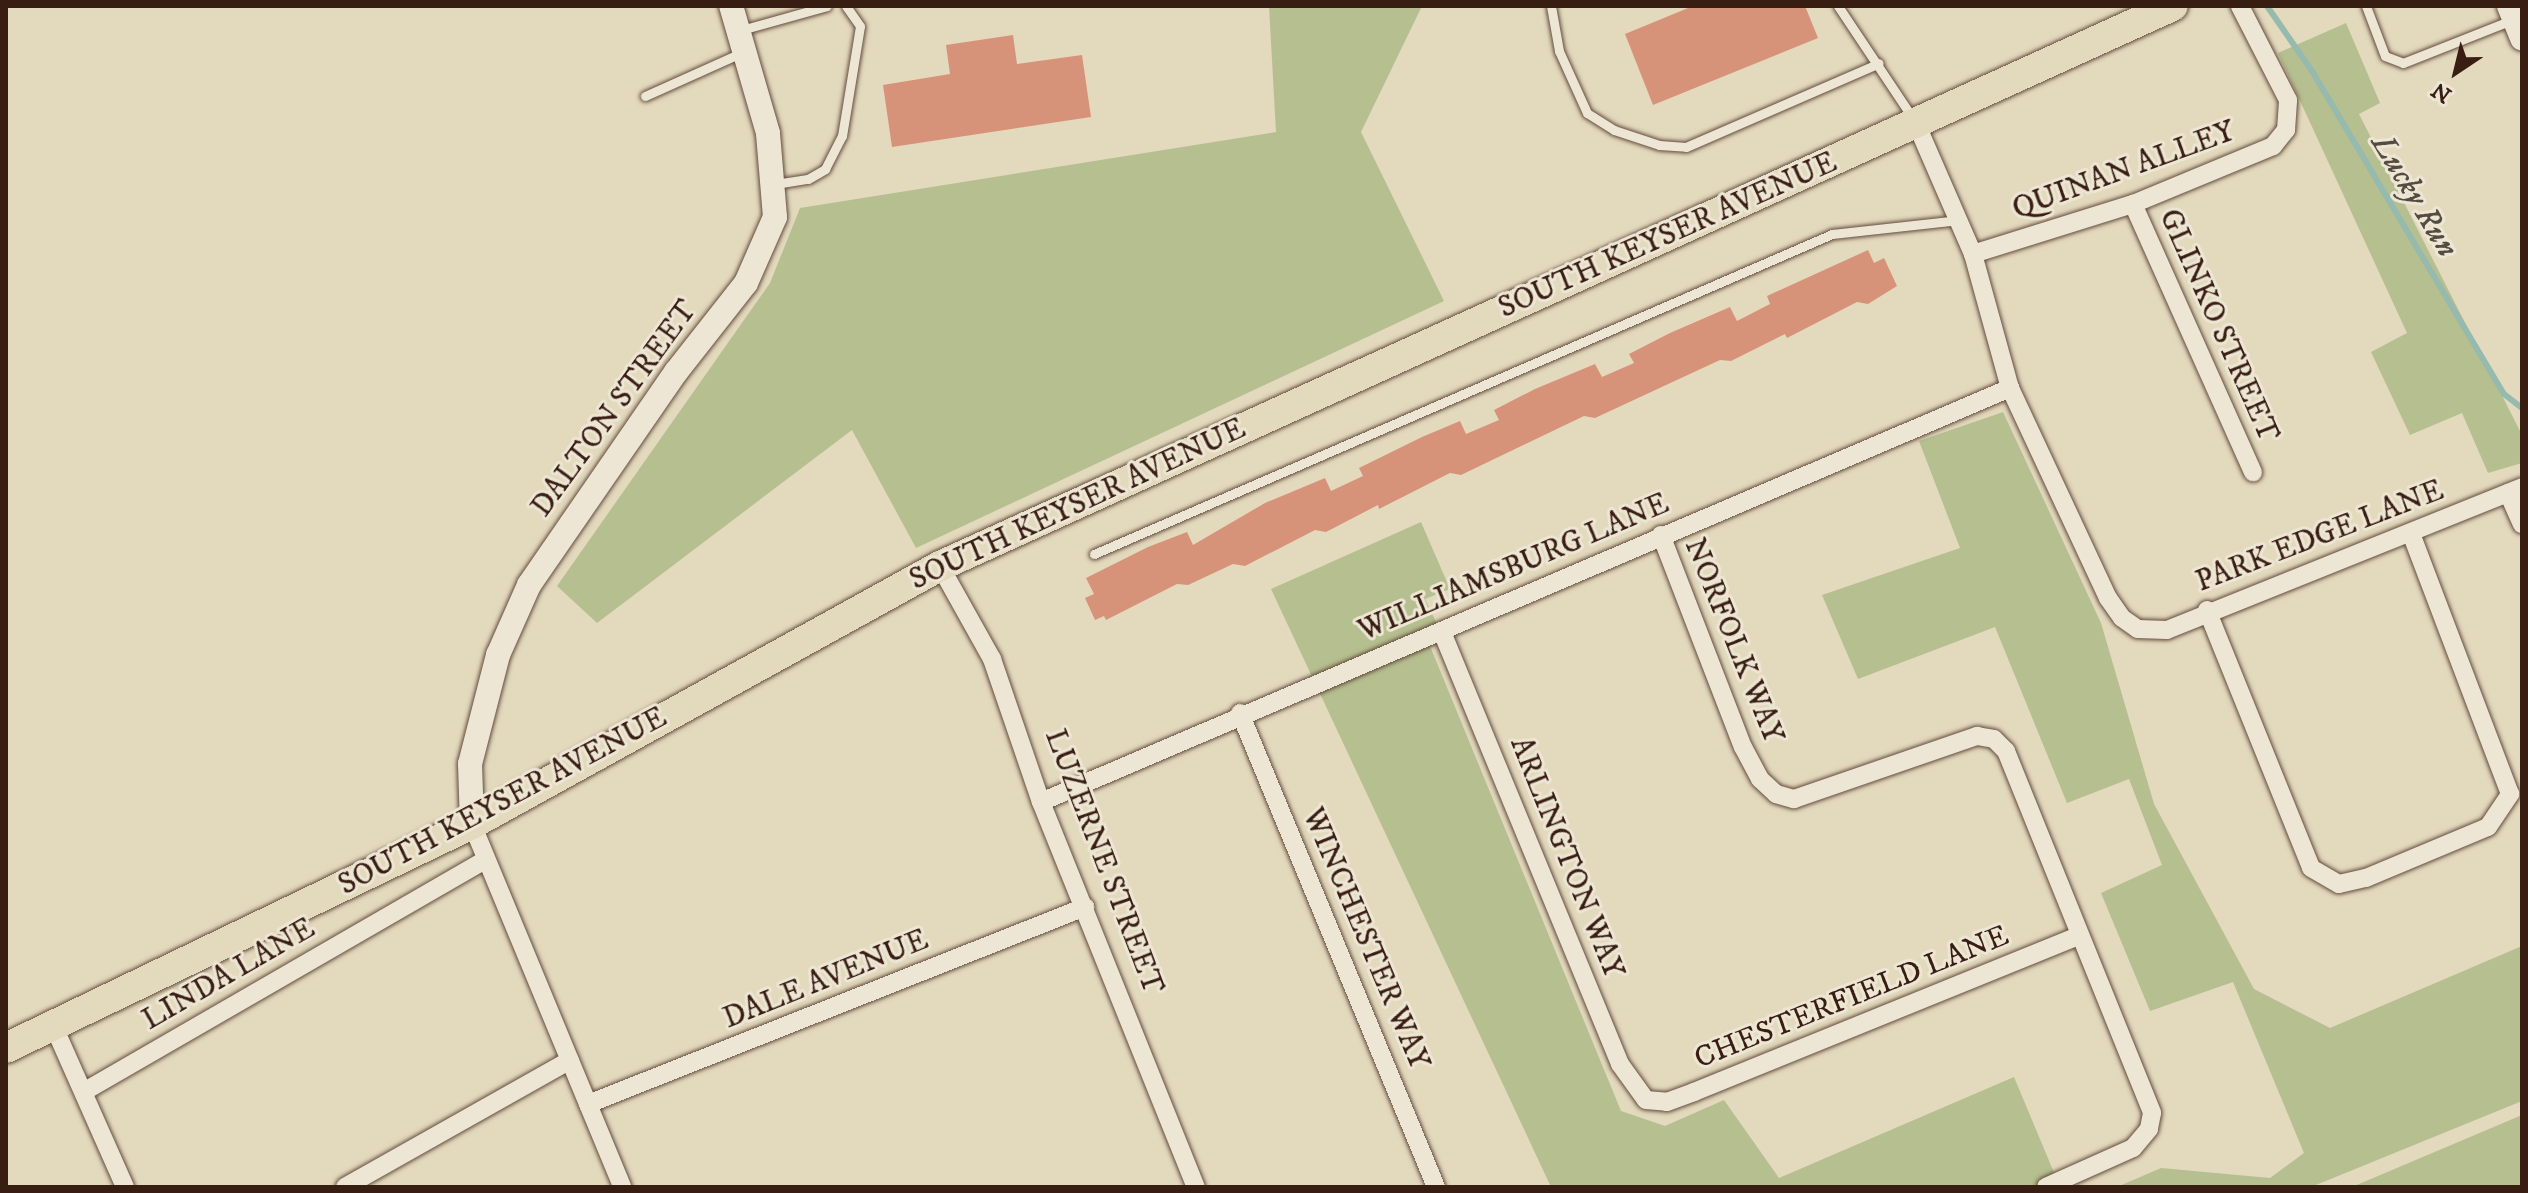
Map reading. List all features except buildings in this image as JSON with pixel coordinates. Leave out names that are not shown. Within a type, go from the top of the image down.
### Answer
[{"type":"main road","name":"SOUTH KEYSER AVENUE","points":[[6,1048],[55,1029],[472,824],[940,566],[2173,6]]},
{"type":"street","points":[[731,6],[743,40]]},
{"type":"street","name":"QUINAN ALLEY","points":[[1973,254],[2133,204],[2273,146],[2286,130],[2288,100],[2240,6]]},
{"type":"street","name":"DALTON STREET","points":[[472,824],[470,764],[498,655],[529,585],[676,372],[746,283],[775,217],[775,184],[768,133],[743,40]]},
{"type":"street","points":[[1916,123],[1973,254],[2010,388]]},
{"type":"street","name":"GLINKO STREET","points":[[2133,204],[2253,472]]},
{"type":"street","name":"WILLIAMSBURG LANE","points":[[1041,802],[1240,713],[1442,632],[1661,535],[2010,388]]},
{"type":"street","name":"PARK EDGE LANE","points":[[2010,388],[2108,598],[2122,618],[2138,629],[2167,630],[2207,610],[2411,534],[2515,490]]},
{"type":"street","points":[[2515,490],[2522,524]]},
{"type":"street","points":[[2207,610],[2311,868],[2339,884],[2366,878],[2488,827],[2510,794],[2411,534]]},
{"type":"street","name":"NORFOLK WAY","points":[[1661,535],[1743,747],[1776,794],[1794,799],[1977,736],[1994,739],[2021,779],[2078,936],[2149,1100],[2149,1129],[2133,1148],[2046,1187]]},
{"type":"street","name":"LUZERNE STREET","points":[[940,566],[992,659],[1041,802],[1196,1187]]},
{"type":"street","name":"ARLINGTON WAY","points":[[1442,632],[1620,1064],[1646,1100]]},
{"type":"street","name":"WINCHESTER WAY","points":[[1240,713],[1436,1187]]},
{"type":"street","points":[[472,824],[622,1187]]},
{"type":"street","name":"LINDA LANE","points":[[85,1091],[485,860]]},
{"type":"street","name":"DALE AVENUE","points":[[588,1104],[1085,907]]},
{"type":"street","name":"CHESTERFIELD LANE","points":[[1646,1100],[1667,1102],[1694,1092],[2078,936]]},
{"type":"street","points":[[55,1029],[125,1187]]},
{"type":"street","points":[[345,1187],[570,1060]]},
{"type":"lane","points":[[645,96],[743,40],[827,6]]},
{"type":"lane","points":[[775,184],[808,179],[825,169],[842,136],[860,26],[846,6]]},
{"type":"lane","points":[[1551,6],[1559,51],[1587,113],[1614,130],[1659,145],[1686,147],[1879,63]]},
{"type":"lane","points":[[1838,6],[1879,63],[1916,123]]},
{"type":"lane","points":[[2366,6],[2385,56],[2403,63],[2515,21]]},
{"type":"lane","points":[[1094,554],[1832,234],[1959,220]]},
{"type":"green space","points":[[1269,6],[1422,6],[1361,132],[1444,301],[916,548],[852,430],[597,623],[557,586],[770,283],[800,208],[1276,132]]},
{"type":"green space","points":[[2346,23],[2380,103],[2359,114],[2522,435],[2522,463],[2488,473],[2462,413],[2410,435],[2371,352],[2407,333],[2278,53]]},
{"type":"green space","points":[[2003,412],[2101,623],[2154,804],[2254,989],[2330,1028],[2522,946],[2522,1101],[2311,1187],[2117,1187],[2161,1168],[2270,1178],[2304,1153],[2233,982],[2150,1011],[2101,893],[2162,865],[2129,779],[2067,803],[1995,627],[1858,679],[1822,595],[1960,548],[1919,441]]},
{"type":"green space","points":[[1421,522],[1450,589],[1425,599],[1437,624],[1423,629],[1621,1111],[1665,1126],[1724,1100],[1779,1178],[2014,1077],[2060,1187],[1551,1187],[1271,589]]},
{"type":"green space","points":[[2522,1115],[2522,1187],[2352,1187]]},
{"type":"waterway","name":"Lucky Run","points":[[2267,6],[2312,71],[2504,394],[2522,408]]}]
